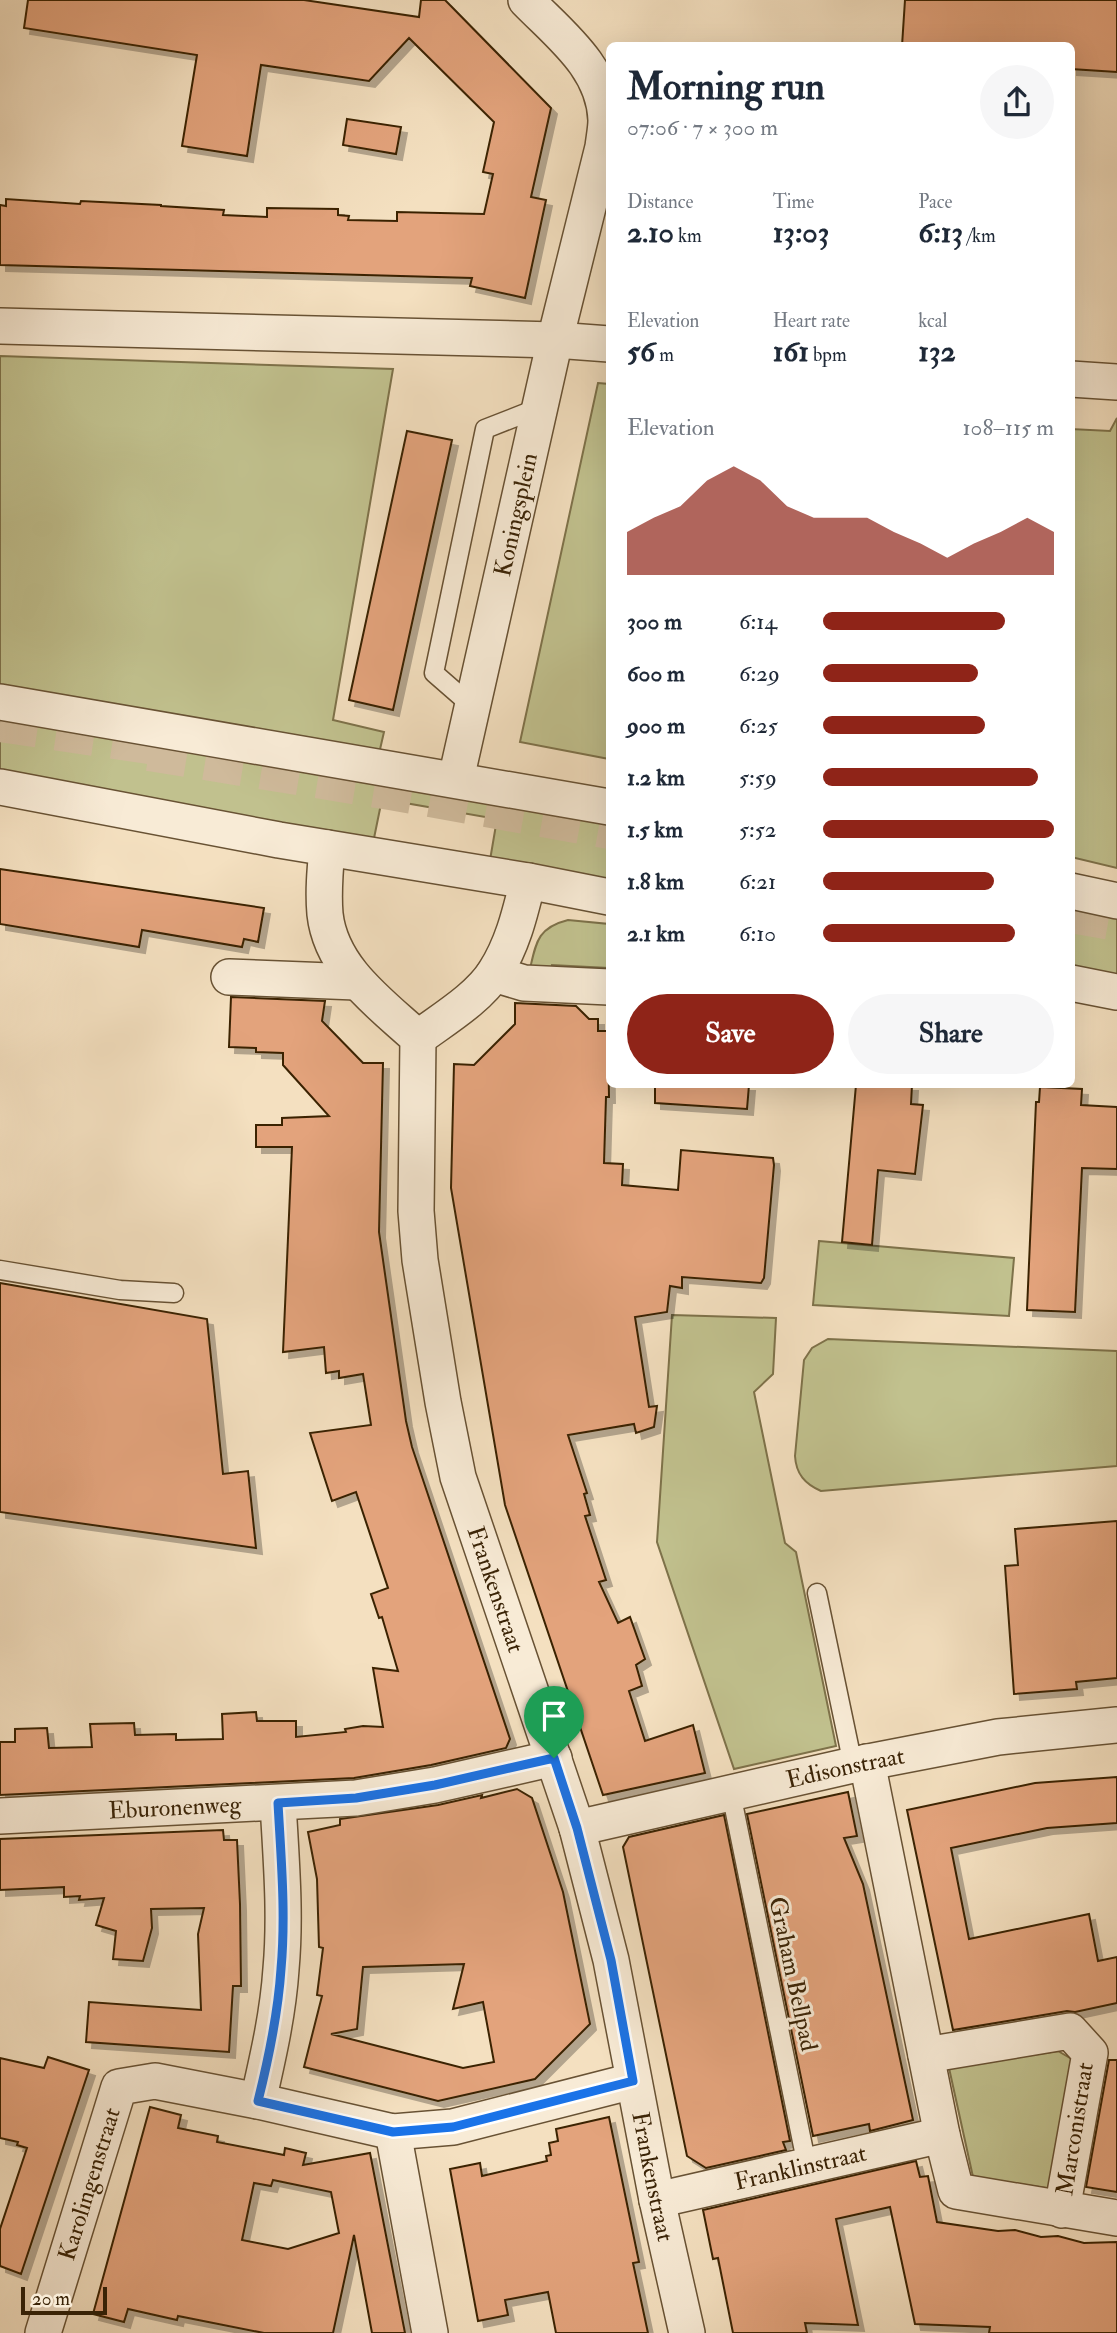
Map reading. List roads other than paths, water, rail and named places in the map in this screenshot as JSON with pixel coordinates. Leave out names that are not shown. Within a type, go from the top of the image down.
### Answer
[{"type":"street","name":"Koningsplein","points":[[456,779],[555,340],[603,147],[606,120],[600,86],[587,63],[527,0]]},
{"type":"street","points":[[0,326],[555,340],[606,344]]},
{"type":"street","points":[[0,702],[606,806]]},
{"type":"street","points":[[0,787],[606,896]]},
{"type":"street","points":[[327,848],[325,918],[336,951],[356,982],[418,1038],[460,1007],[494,974],[517,927],[528,881]]},
{"type":"street","points":[[1075,892],[1117,901]]},
{"type":"street","points":[[494,974],[524,983],[606,987]]},
{"type":"street","points":[[229,977],[356,982]]},
{"type":"street","points":[[1075,984],[1117,992]]},
{"type":"street","name":"Frankenstraat","points":[[418,1038],[416,1211],[420,1260],[458,1477],[577,1828],[611,1960],[657,2200],[687,2333]]},
{"type":"street","name":"Edisonstraat","points":[[577,1828],[860,1764],[998,1737],[1117,1725]]},
{"type":"street","name":"Eburonenweg","points":[[0,1816],[356,1798],[435,1785],[554,1758]]},
{"type":"street","name":"Marconistraat","points":[[860,1764],[956,2191],[1117,2218]]},
{"type":"street","points":[[278,1803],[283,1896],[282,1968],[273,2039],[258,2101],[393,2132],[453,2127],[633,2081]]},
{"type":"street","name":"Marconistraat","points":[[926,2056],[1070,2031],[1090,2053],[1062,2210]]},
{"type":"street","name":"Karolingenstraat","points":[[54,2331],[119,2087],[130,2083],[155,2081],[258,2101]]},
{"type":"street","points":[[393,2132],[430,2333]]},
{"type":"street","name":"Franklinstraat","points":[[657,2200],[943,2135]]},
{"type":"lane","points":[[472,708],[434,673],[485,429],[541,407]]},
{"type":"lane","points":[[0,1269],[120,1290],[174,1293]]},
{"type":"lane","points":[[817,1593],[860,1764]]},
{"type":"lane","name":"Graham Bellpad","points":[[731,1793],[807,2166]]},
{"type":"tunnel","points":[[0,723],[176,749]]},
{"type":"tunnel","points":[[149,752],[606,829]]},
{"type":"tunnel","points":[[1075,915],[1117,922]]}]
